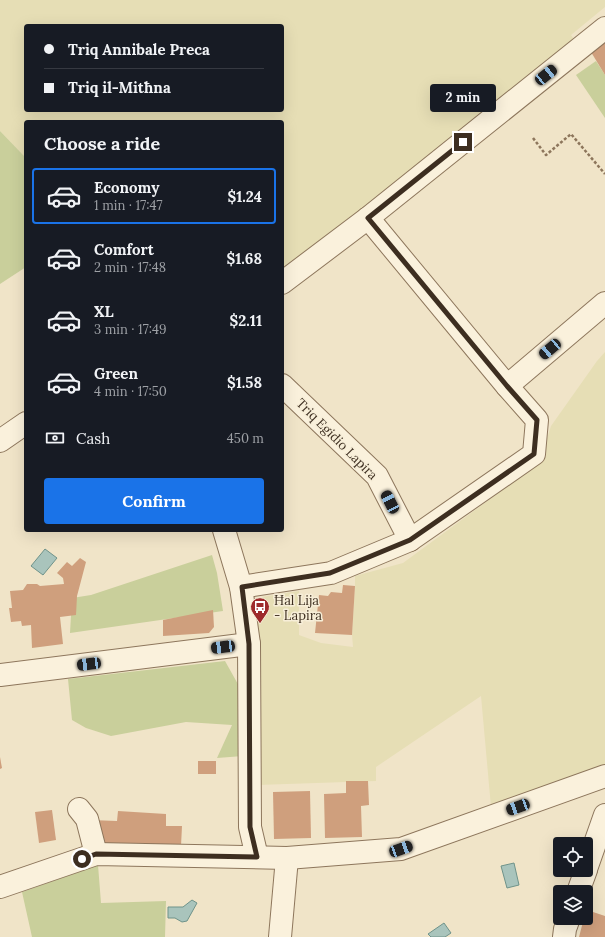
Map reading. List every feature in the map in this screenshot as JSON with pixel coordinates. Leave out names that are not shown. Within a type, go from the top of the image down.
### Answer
[{"type":"street","points":[[284,281],[368,218],[605,28]]},
{"type":"street","points":[[242,587],[330,573],[410,540],[534,454],[537,420],[368,218]]},
{"type":"street","points":[[507,386],[605,303]]},
{"type":"street","name":"Triq Egidio Lapira","points":[[284,386],[377,476],[410,540]]},
{"type":"street","points":[[0,440],[24,424]]},
{"type":"street","points":[[225,532],[242,587],[249,644],[250,827],[257,857]]},
{"type":"street","points":[[0,675],[249,644]]},
{"type":"street","points":[[0,887],[96,854],[287,858],[401,849],[605,776]]},
{"type":"street","points":[[79,809],[87,820],[96,854]]},
{"type":"street","points":[[593,849],[605,815]]},
{"type":"street","points":[[280,937],[287,858]]},
{"type":"street","points":[[564,937],[566,925]]},
{"type":"path","points":[[533,138],[546,155],[571,134],[605,174]]},
{"type":"shaded area","points":[[0,0],[605,0],[605,7],[571,35],[577,44],[284,269],[284,120],[24,120],[24,156],[0,131]]},
{"type":"shaded area","points":[[605,352],[605,768],[491,807],[481,696],[376,767],[376,781],[257,785],[258,604],[262,597],[299,591],[299,635],[321,643],[353,647],[352,635],[355,576],[403,563],[539,463],[551,426]]},
{"type":"green space","points":[[596,61],[605,75],[605,118],[576,75]]},
{"type":"green space","points":[[0,131],[24,156],[24,268],[0,284]]},
{"type":"green space","points":[[212,555],[217,573],[223,611],[70,633],[72,598],[91,595]]},
{"type":"green space","points":[[225,661],[239,686],[243,756],[217,758],[232,725],[186,722],[111,736],[86,728],[72,720],[68,679]]},
{"type":"green space","points":[[98,865],[101,903],[166,901],[165,937],[32,937],[22,892]]},
{"type":"water","points":[[45,549],[57,558],[43,575],[31,566]]},
{"type":"water","points":[[514,863],[519,885],[507,888],[501,866]]},
{"type":"water","points":[[192,900],[197,903],[187,921],[182,922],[175,918],[168,918],[168,907],[183,907]]},
{"type":"water","points":[[444,923],[451,933],[445,937],[431,937],[428,934]]},
{"type":"building","points":[[605,42],[605,75],[591,52]]},
{"type":"building","points":[[80,558],[86,562],[77,596],[76,615],[60,617],[63,644],[32,648],[31,625],[22,626],[21,621],[11,622],[9,608],[12,608],[10,591],[23,590],[27,584],[37,584],[40,586],[64,584],[63,578],[57,573],[67,562],[72,566]]},
{"type":"building","points":[[343,585],[355,586],[352,635],[315,633],[319,595],[328,596],[331,592],[342,593]]},
{"type":"building","points":[[213,610],[214,627],[209,633],[163,636],[163,620]]},
{"type":"building","points":[[0,757],[2,768],[0,769]]},
{"type":"building","points":[[198,761],[216,761],[216,774],[198,774]]},
{"type":"building","points":[[346,781],[368,781],[369,805],[361,806],[362,837],[325,838],[324,794],[346,793]]},
{"type":"building","points":[[310,791],[311,838],[274,839],[273,792]]},
{"type":"building","points":[[52,810],[56,840],[39,843],[35,812]]},
{"type":"building","points":[[118,811],[166,814],[166,826],[182,826],[181,846],[96,843],[91,820],[117,821]]},
{"type":"building","points":[[593,912],[605,916],[605,937],[579,937],[582,925],[593,925]]},
{"type":"place","name":"Ħal Lija - Lapira","points":[[260,624]]},
{"type":"route","points":[[82,859],[96,854],[257,857],[250,827],[249,644],[242,587],[330,573],[410,540],[534,454],[537,420],[368,218],[463,142]]}]
